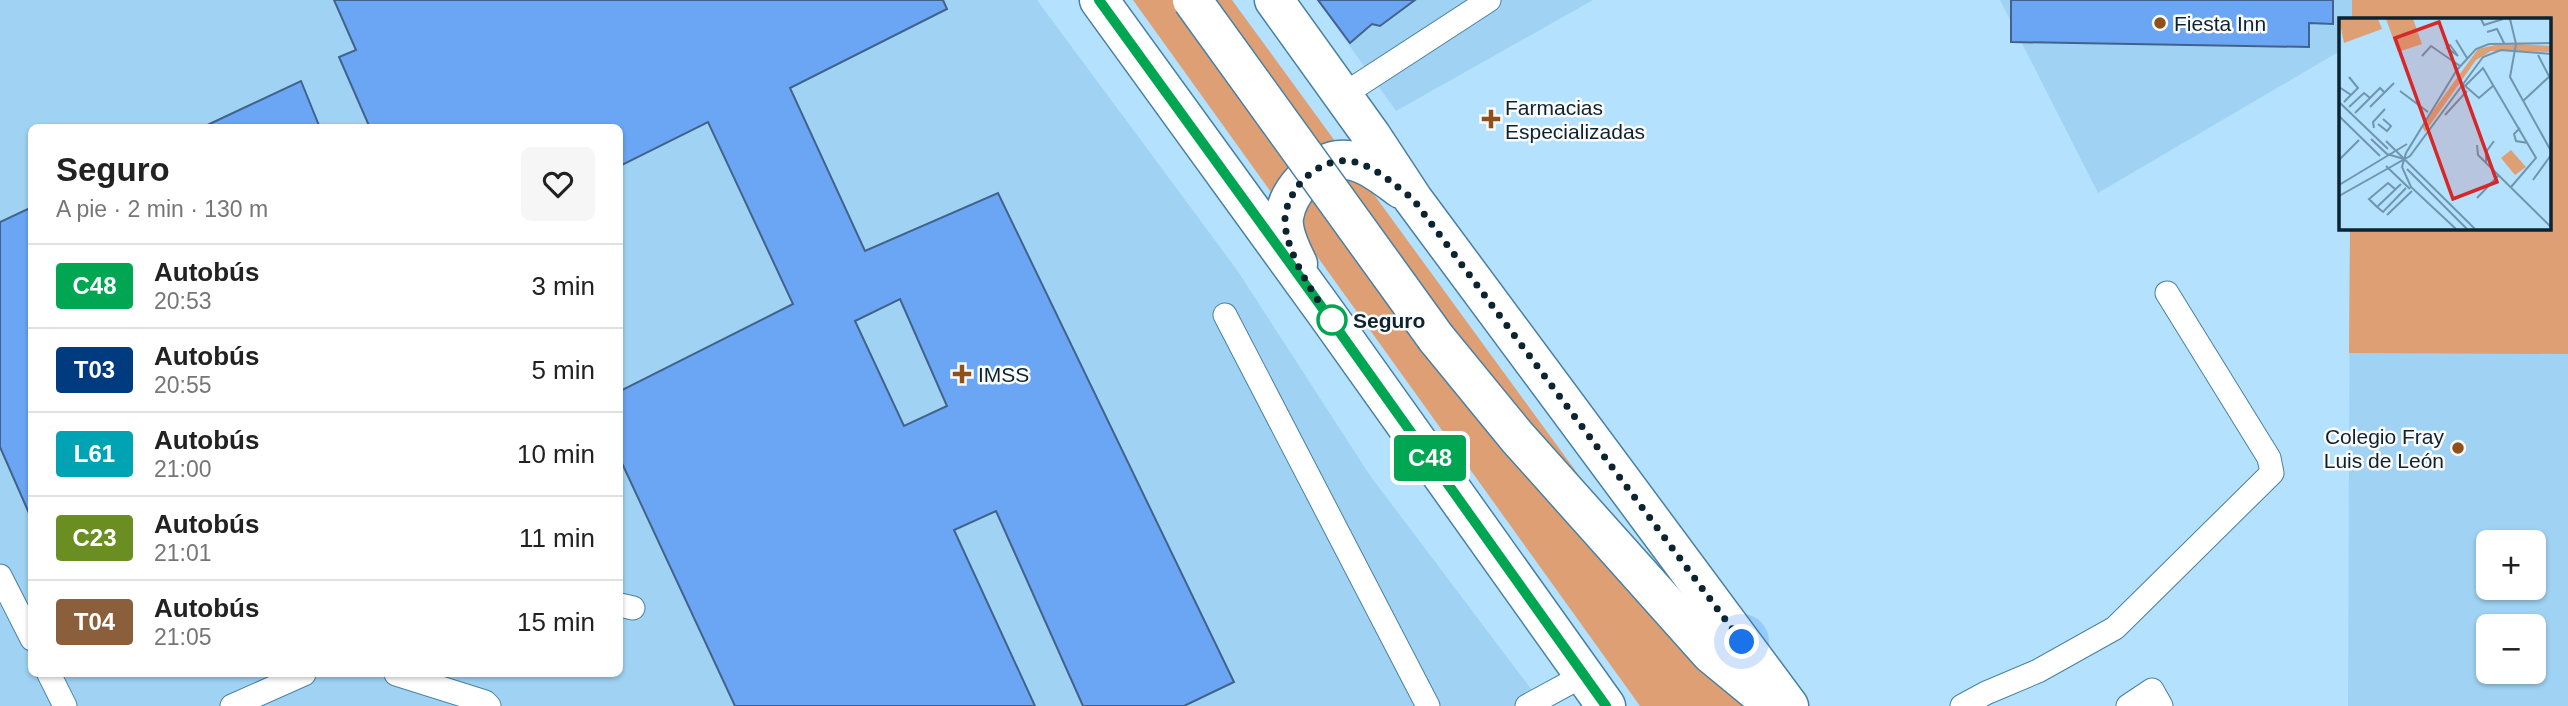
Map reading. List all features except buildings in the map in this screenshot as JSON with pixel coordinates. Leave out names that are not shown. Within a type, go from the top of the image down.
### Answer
[{"type":"main road","points":[[1099,0],[1326,313],[1597,697]]},
{"type":"main road","points":[[1192,0],[1436,338],[1517,437],[1711,654],[1774,706]]},
{"type":"main road","points":[[1274,0],[1343,95],[1413,199],[1789,706]]},
{"type":"main road","points":[[1326,313],[1287,240],[1284,217],[1300,183],[1325,164],[1339,160],[1360,163],[1379,173],[1413,199]]},
{"type":"lane","points":[[1343,95],[1489,0]]},
{"type":"lane","points":[[1962,706],[2038,671],[2115,628],[2273,473],[2269,458],[2167,293]]},
{"type":"lane","points":[[1225,315],[1428,706]]},
{"type":"lane","points":[[0,576],[28,631]]},
{"type":"lane","points":[[50,677],[65,706]]},
{"type":"lane","points":[[232,706],[297,677]]},
{"type":"lane","points":[[406,677],[485,702],[489,706]]},
{"type":"lane","points":[[2127,706],[2152,690],[2161,706]]},
{"type":"lane","points":[[1527,706],[1597,697]]},
{"type":"shaded area","name":"IMSS","points":[[0,0],[1037,0],[1237,270],[1371,477],[1544,706],[0,706]]},
{"type":"shaded area","points":[[1133,0],[1232,0],[1664,592],[1751,706],[1640,706]]},
{"type":"shaded area","points":[[1317,0],[1593,0],[1396,111]]},
{"type":"shaded area","name":"Colegio Fray Luis de León","points":[[2000,0],[2568,0],[2568,706],[2348,706],[2350,229],[2550,229],[2550,18],[2339,18],[2339,52],[2098,193]]},
{"type":"shaded area","points":[[2352,0],[2568,0],[2568,354],[2349,353],[2350,229],[2550,229],[2550,18],[2352,18]]},
{"type":"bus line","name":"C48","points":[[1099,0],[1606,706]]},
{"type":"place","name":"Fiesta Inn","points":[[2160,23]]},
{"type":"place","name":"Farmacias Especializadas","points":[[1491,119]]},
{"type":"place","name":"Seguro","points":[[1332,320]]},
{"type":"place","name":"IMSS","points":[[962,374]]},
{"type":"place","name":"Colegio Fray Luis de León","points":[[2458,448]]},
{"type":"route","points":[[1332,320],[1287,240],[1284,217],[1300,183],[1325,164],[1339,160],[1360,163],[1379,173],[1413,199],[1742,642]]}]
